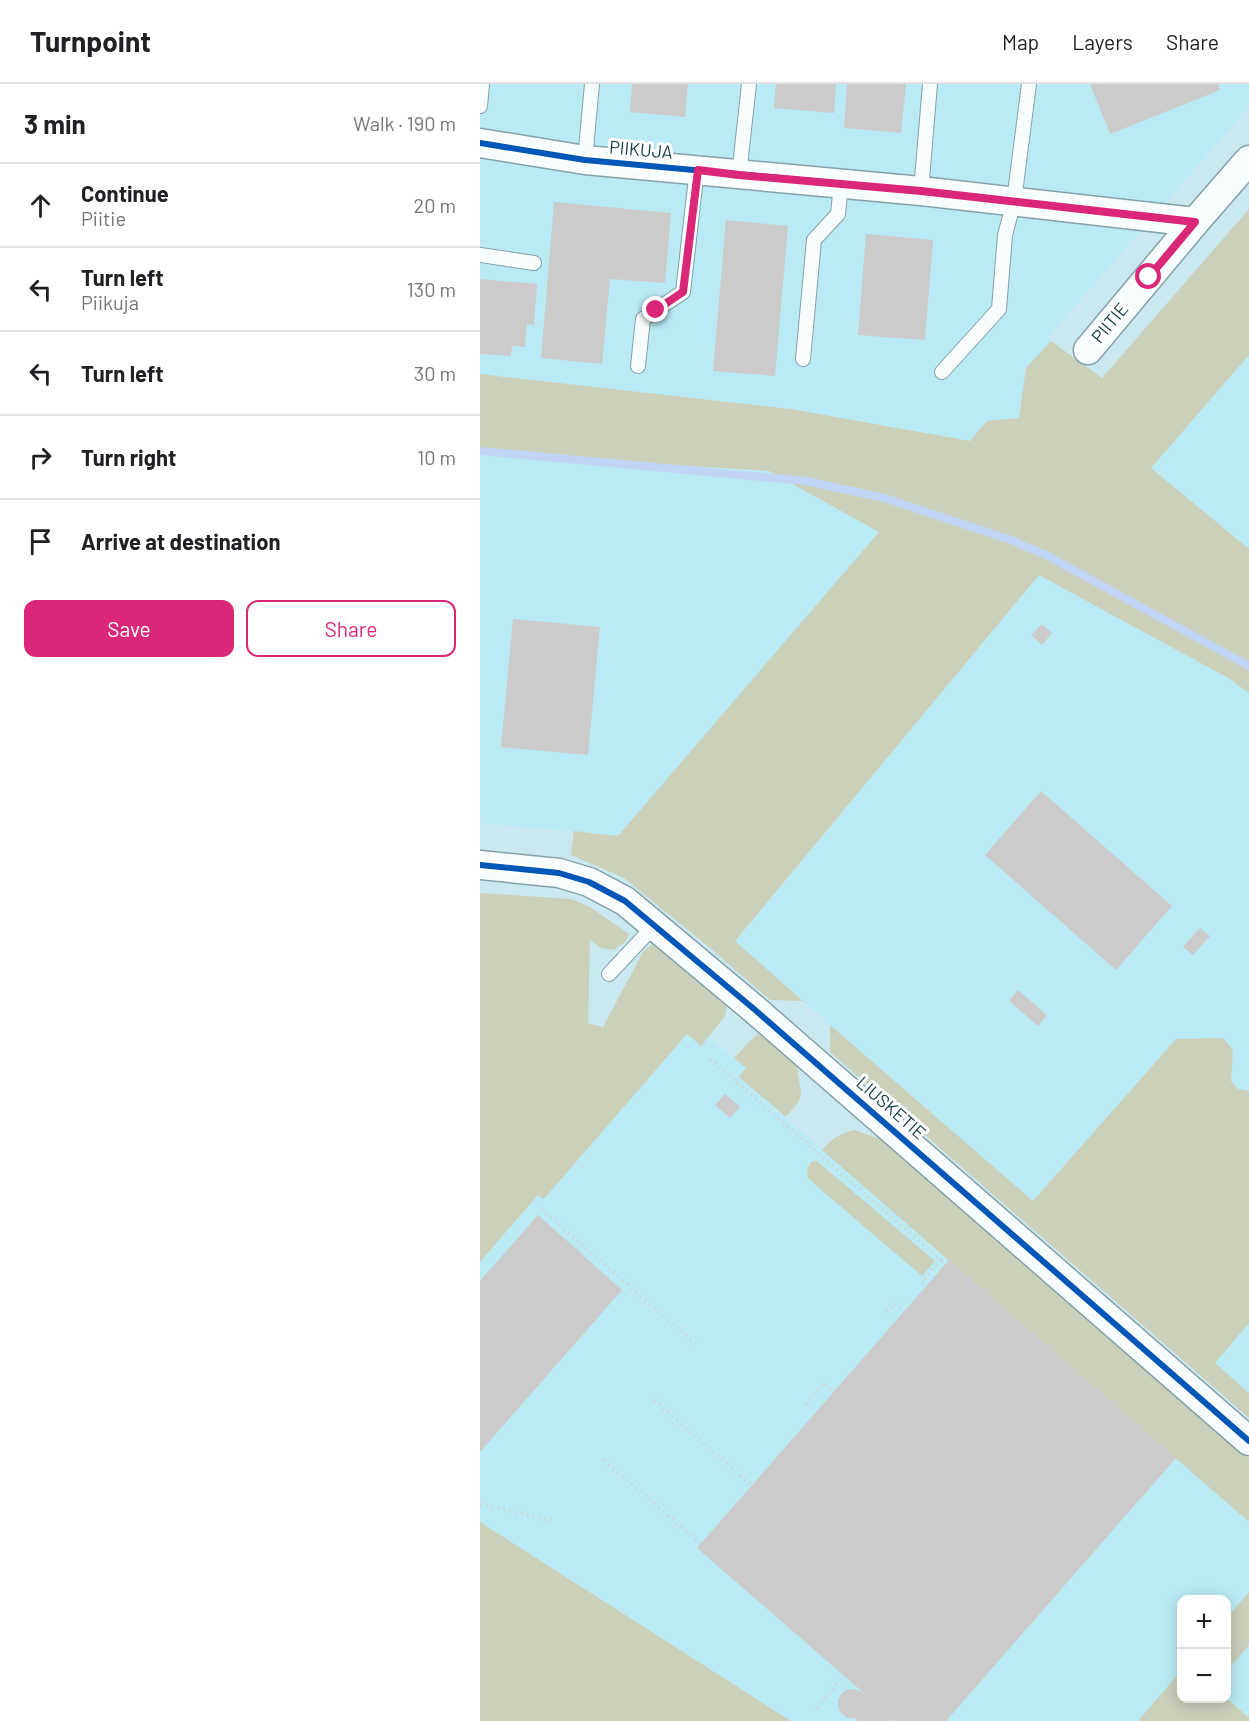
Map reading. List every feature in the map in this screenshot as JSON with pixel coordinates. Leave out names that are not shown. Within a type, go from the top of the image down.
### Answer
[{"type":"street","name":"PIIKUJA","points":[[480,143],[585,160],[921,191],[1195,222]]},
{"type":"street","name":"PIITIE","points":[[1088,350],[1249,160]]},
{"type":"street","name":"LIUSKETIE","points":[[480,865],[558,873],[589,882],[625,901],[761,1015],[1249,1441]]},
{"type":"lane","points":[[480,106],[482,84]]},
{"type":"lane","points":[[585,160],[592,84]]},
{"type":"lane","points":[[739,175],[749,84]]},
{"type":"lane","points":[[921,191],[930,84]]},
{"type":"lane","points":[[942,372],[999,309],[1005,235],[1014,201],[1029,84]]},
{"type":"lane","points":[[638,366],[643,318],[683,292],[698,170]]},
{"type":"lane","points":[[803,359],[814,240],[838,214],[841,184]]},
{"type":"lane","points":[[480,255],[534,263]]},
{"type":"lane","points":[[609,974],[654,926]]},
{"type":"path","points":[[710,1059],[941,1260],[922,1282],[927,1286]]},
{"type":"path","points":[[541,1209],[698,1346]]},
{"type":"path","points":[[576,1250],[581,1244]]},
{"type":"path","points":[[887,1312],[894,1303],[904,1311]]},
{"type":"path","points":[[806,1404],[824,1383],[834,1392]]},
{"type":"path","points":[[654,1400],[752,1486]]},
{"type":"path","points":[[604,1460],[701,1544]]},
{"type":"path","points":[[480,1504],[554,1521]]},
{"type":"path","points":[[817,1708],[844,1676]]},
{"type":"shaded area","points":[[480,84],[1249,84],[1249,107],[1048,337],[1051,341],[1026,368],[1019,418],[987,421],[970,441],[791,409],[480,374]]},
{"type":"shaded area","points":[[1249,355],[1249,549],[1151,468]]},
{"type":"shaded area","points":[[480,453],[769,471],[880,532],[618,836],[480,823]]},
{"type":"shaded area","points":[[1039,575],[1230,679],[1249,693],[1249,1091],[1238,1089],[1231,1081],[1233,1050],[1176,1039],[1033,1201],[735,942]]},
{"type":"shaded area","points":[[687,1034],[701,1045],[708,1037],[746,1068],[739,1077],[1249,1522],[1249,1592],[1231,1613],[1231,1595],[1177,1595],[1177,1676],[1138,1721],[791,1721],[480,1522],[480,1262],[539,1195],[544,1199]]},
{"type":"shaded area","points":[[1249,1323],[1249,1393],[1214,1363]]},
{"type":"shaded area","points":[[1249,1645],[1249,1718],[1231,1702],[1231,1666]]},
{"type":"green space","points":[[1249,209],[1249,355],[1151,468],[1249,549],[1249,693],[1230,679],[1039,575],[735,941],[803,1001],[770,1000],[624,878],[571,855],[574,831],[618,836],[879,532],[769,471],[480,453],[480,374],[791,409],[970,441],[987,421],[1019,418],[1026,368],[1051,341],[1102,378]]},
{"type":"green space","points":[[480,893],[571,899],[590,907],[629,934],[625,942],[614,950],[601,948],[590,940],[588,1023],[603,1027],[643,952],[656,941],[727,1004],[725,1016],[701,1046],[687,1034],[544,1199],[538,1195],[480,1262]]},
{"type":"green space","points":[[830,1025],[1033,1201],[1176,1039],[1223,1038],[1233,1050],[1231,1081],[1238,1089],[1249,1091],[1249,1323],[1215,1363],[1249,1393],[1249,1418],[830,1052]]},
{"type":"green space","points":[[757,1034],[761,1034],[797,1065],[801,1094],[799,1101],[786,1117],[739,1077],[746,1068],[734,1058]]},
{"type":"green space","points":[[855,1130],[883,1140],[1249,1458],[1249,1522],[822,1150],[837,1137]]},
{"type":"green space","points":[[812,1161],[817,1161],[935,1261],[922,1276],[808,1178],[807,1169]]},
{"type":"green space","points":[[480,1522],[791,1721],[480,1721]]},
{"type":"green space","points":[[1249,1592],[1249,1645],[1231,1666],[1231,1649],[1231,1613]]},
{"type":"green space","points":[[1177,1676],[1177,1703],[1231,1702],[1249,1718],[1249,1721],[1138,1721]]},
{"type":"building","points":[[632,84],[688,84],[685,117],[630,112]]},
{"type":"building","points":[[776,84],[836,84],[834,113],[774,108]]},
{"type":"building","points":[[847,84],[906,84],[901,133],[844,128]]},
{"type":"building","points":[[1090,84],[1218,84],[1220,90],[1110,134]]},
{"type":"building","points":[[554,202],[671,213],[665,283],[610,279],[602,364],[541,358]]},
{"type":"building","points":[[726,220],[788,226],[775,376],[713,371]]},
{"type":"building","points":[[866,234],[933,240],[925,340],[858,335]]},
{"type":"building","points":[[480,279],[537,284],[534,325],[527,324],[525,347],[512,346],[511,356],[480,354]]},
{"type":"building","points":[[513,619],[600,627],[588,755],[501,747]]},
{"type":"building","points":[[1042,624],[1052,633],[1042,645],[1031,635]]},
{"type":"building","points":[[1041,791],[1172,906],[1116,970],[985,855]]},
{"type":"building","points":[[1200,928],[1210,936],[1193,955],[1183,947]]},
{"type":"building","points":[[1018,990],[1047,1015],[1038,1026],[1009,1001]]},
{"type":"building","points":[[725,1094],[740,1107],[730,1118],[715,1105]]},
{"type":"building","points":[[538,1215],[622,1290],[480,1452],[480,1281]]},
{"type":"building","points":[[949,1260],[1176,1458],[946,1721],[895,1721],[893,1719],[891,1721],[858,1721],[855,1718],[847,1718],[841,1713],[838,1700],[842,1693],[849,1689],[865,1694],[697,1548]]},
{"type":"waterway","points":[[480,451],[806,481],[884,498],[1008,539],[1046,555],[1249,666]]},
{"type":"cycle path","points":[[480,143],[585,160],[921,191],[1195,222]]},
{"type":"cycle path","points":[[480,865],[559,873],[589,882],[625,901],[754,1009],[1249,1441]]},
{"type":"route","points":[[656,310],[683,292],[698,170],[921,191],[1195,222],[1149,277]]}]
